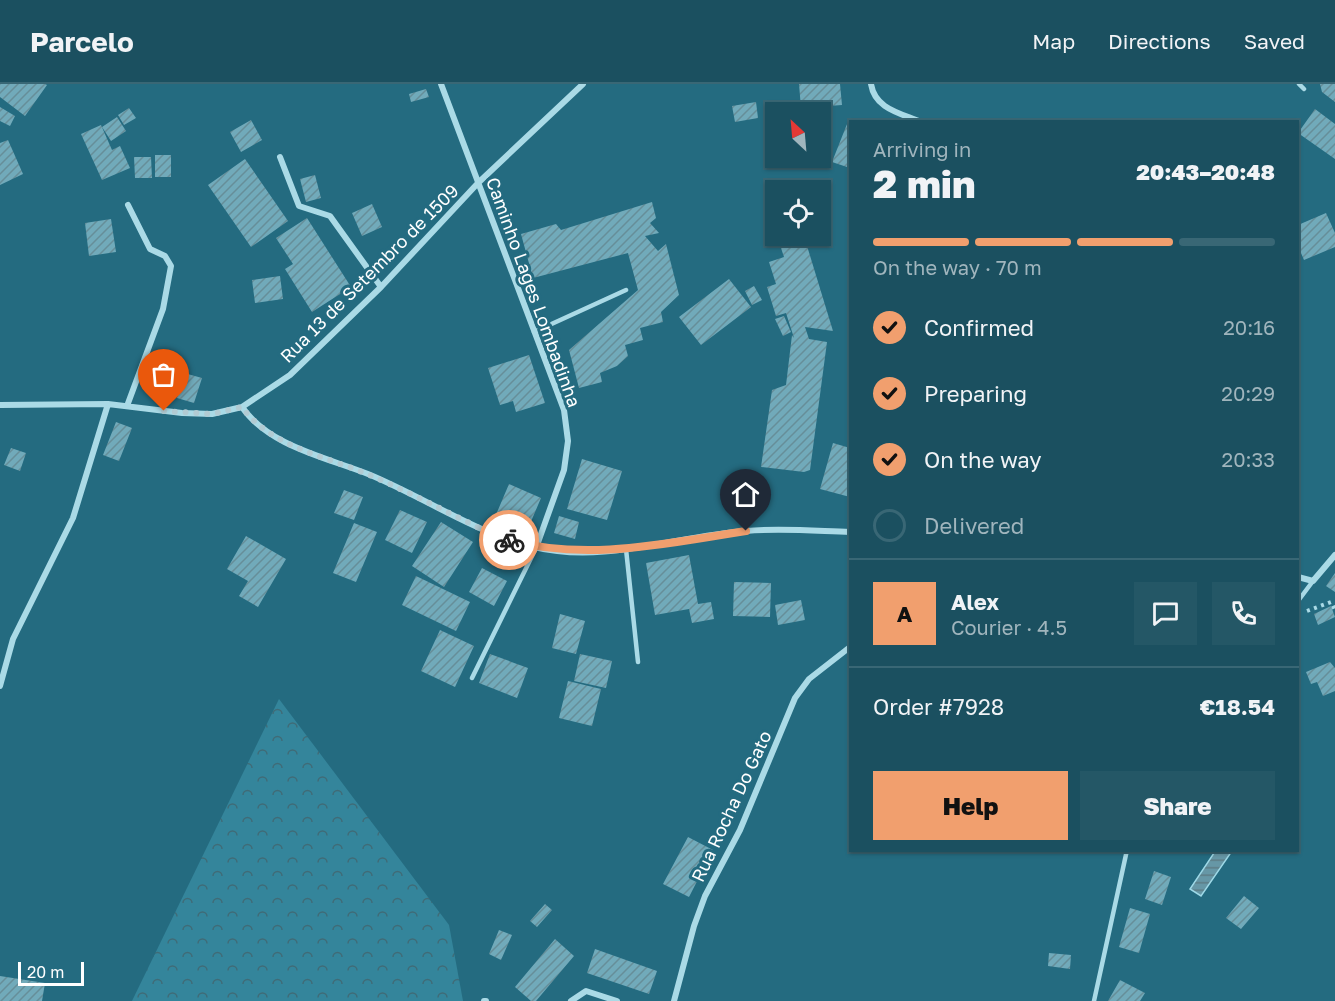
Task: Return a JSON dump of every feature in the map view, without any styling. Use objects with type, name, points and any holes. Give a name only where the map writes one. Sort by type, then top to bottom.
[{"type":"street","name":"Caminho Lages Lombadinha","points":[[441,84],[564,410],[568,441],[564,470],[536,548]]},
{"type":"street","name":"Rua 13 de Setembro de 1509","points":[[0,405],[108,404],[182,413],[212,414],[242,407],[290,375],[381,287],[478,183],[583,84]]},
{"type":"street","points":[[871,84],[873,96],[881,105],[916,120]]},
{"type":"street","points":[[280,157],[299,206],[330,216],[381,287]]},
{"type":"street","points":[[127,406],[163,309],[171,266],[165,256],[150,249],[128,205]]},
{"type":"street","points":[[0,686],[13,639],[73,518],[108,404]]},
{"type":"street","points":[[242,407],[252,421],[270,435],[373,477],[495,536],[536,548],[567,551],[626,549],[746,531],[849,531]]},
{"type":"street","points":[[1299,577],[1313,581],[1335,555]]},
{"type":"street","name":"Rua Rocha Do Gato","points":[[674,1001],[694,926],[705,896],[740,830],[795,698],[809,679],[849,648]]},
{"type":"street","points":[[570,1001],[586,991],[617,1001]]},
{"type":"lane","points":[[1299,84],[1304,89]]},
{"type":"lane","points":[[534,332],[626,290]]},
{"type":"lane","points":[[471,678],[536,548]]},
{"type":"lane","points":[[626,549],[638,662]]},
{"type":"lane","points":[[1299,600],[1313,581]]},
{"type":"lane","points":[[1094,1001],[1127,852]]},
{"type":"path","points":[[1299,614],[1331,602],[1335,610]]},
{"type":"green space","points":[[279,699],[449,925],[463,1001],[132,1001]]},
{"type":"shaded area","points":[[1215,852],[1231,852],[1201,896],[1190,889]]},
{"type":"building","points":[[0,84],[47,85],[25,116],[0,97]]},
{"type":"building","points":[[799,84],[840,84],[842,105],[831,106],[831,102],[800,102]]},
{"type":"building","points":[[1320,84],[1335,84],[1335,102],[1322,92]]},
{"type":"building","points":[[426,89],[429,97],[411,102],[409,94]]},
{"type":"building","points":[[756,102],[758,118],[735,122],[732,106]]},
{"type":"building","points":[[0,107],[15,116],[10,126],[0,121]]},
{"type":"building","points":[[129,108],[136,118],[124,125],[118,115]]},
{"type":"building","points":[[1315,109],[1335,124],[1335,159],[1299,134]]},
{"type":"building","points":[[117,117],[126,131],[111,141],[102,127]]},
{"type":"building","points":[[849,119],[849,168],[832,162]]},
{"type":"building","points":[[251,120],[262,140],[241,152],[230,132]]},
{"type":"building","points":[[101,125],[112,150],[120,146],[130,168],[102,180],[81,134]]},
{"type":"building","points":[[8,140],[23,174],[0,185],[0,143]]},
{"type":"building","points":[[155,155],[171,155],[171,177],[155,177]]},
{"type":"building","points":[[134,157],[151,157],[152,178],[135,178]]},
{"type":"building","points":[[245,159],[288,221],[251,247],[208,185]]},
{"type":"building","points":[[315,175],[321,198],[306,202],[300,179]]},
{"type":"building","points":[[652,202],[656,218],[650,223],[659,233],[645,236],[658,251],[666,244],[679,295],[661,312],[663,322],[640,328],[643,340],[625,345],[628,356],[617,366],[600,373],[602,382],[579,388],[569,350],[638,290],[628,253],[533,278],[521,234],[556,224],[561,230]]},
{"type":"building","points":[[372,204],[382,227],[362,236],[352,213]]},
{"type":"building","points":[[1326,213],[1335,233],[1335,247],[1304,260],[1299,248],[1299,225]]},
{"type":"building","points":[[307,218],[351,287],[312,312],[285,269],[293,264],[276,238]]},
{"type":"building","points":[[111,219],[116,252],[89,256],[85,223]]},
{"type":"building","points":[[780,246],[807,246],[833,331],[805,327],[809,339],[827,342],[810,470],[804,472],[761,467],[772,390],[786,385],[792,335],[794,338],[786,313],[776,316],[767,287],[776,284],[769,262],[784,257]]},
{"type":"building","points":[[280,276],[283,299],[255,303],[252,280]]},
{"type":"building","points":[[729,279],[751,307],[701,345],[679,317]]},
{"type":"building","points":[[754,286],[762,300],[752,305],[745,291]]},
{"type":"building","points":[[784,316],[791,332],[783,336],[775,319]]},
{"type":"building","points":[[529,355],[545,403],[516,412],[513,401],[500,405],[488,368]]},
{"type":"building","points":[[184,373],[202,378],[194,403],[177,398]]},
{"type":"building","points":[[116,422],[132,428],[119,461],[103,455]]},
{"type":"building","points":[[833,443],[849,448],[849,497],[820,489]]},
{"type":"building","points":[[11,448],[26,453],[20,471],[4,465]]},
{"type":"building","points":[[582,459],[622,471],[607,520],[567,509]]},
{"type":"building","points":[[509,484],[541,498],[527,531],[495,517]]},
{"type":"building","points":[[344,490],[363,497],[354,520],[334,513]]},
{"type":"building","points":[[400,510],[427,522],[412,553],[385,540]]},
{"type":"building","points":[[559,516],[579,522],[575,539],[554,533]]},
{"type":"building","points":[[441,522],[473,542],[444,587],[412,566]]},
{"type":"building","points":[[354,523],[377,532],[356,582],[333,573]]},
{"type":"building","points":[[246,536],[286,559],[258,607],[239,596],[248,581],[227,569]]},
{"type":"building","points":[[689,555],[698,604],[711,602],[714,619],[692,623],[689,609],[655,615],[646,563]]},
{"type":"building","points":[[482,568],[507,581],[494,606],[469,592]]},
{"type":"building","points":[[1335,573],[1335,592],[1326,586]]},
{"type":"building","points":[[416,576],[470,602],[456,631],[402,605]]},
{"type":"building","points":[[734,582],[771,583],[770,617],[733,616]]},
{"type":"building","points":[[801,600],[805,620],[778,625],[775,605]]},
{"type":"building","points":[[1331,606],[1335,617],[1318,625],[1314,614]]},
{"type":"building","points":[[560,614],[585,621],[576,654],[552,648]]},
{"type":"building","points":[[440,630],[474,646],[455,687],[421,671]]},
{"type":"building","points":[[490,654],[528,668],[517,698],[479,683]]},
{"type":"building","points":[[580,654],[612,661],[606,688],[574,681]]},
{"type":"building","points":[[1330,662],[1335,668],[1335,691],[1323,696],[1317,682],[1311,684],[1306,672]]},
{"type":"building","points":[[568,681],[601,689],[592,726],[559,718]]},
{"type":"building","points":[[688,837],[713,850],[689,897],[663,884]]},
{"type":"building","points":[[1154,871],[1171,877],[1162,905],[1145,899]]},
{"type":"building","points":[[1244,896],[1259,908],[1241,929],[1226,918]]},
{"type":"building","points":[[545,904],[552,910],[537,927],[530,921]]},
{"type":"building","points":[[1130,908],[1150,914],[1139,953],[1119,947]]},
{"type":"building","points":[[499,930],[512,935],[501,960],[489,954]]},
{"type":"building","points":[[555,939],[574,956],[536,1001],[531,1001],[515,987]]},
{"type":"building","points":[[595,949],[657,971],[649,994],[587,973]]},
{"type":"building","points":[[1049,953],[1071,955],[1070,969],[1048,966]]},
{"type":"building","points":[[0,976],[45,983],[42,1001],[0,1001]]},
{"type":"building","points":[[1120,980],[1145,993],[1140,1001],[1108,1001]]},
{"type":"way so far","points":[[164,411],[212,414],[242,407],[252,421],[270,435],[373,477],[495,536],[509,540]]},
{"type":"route","points":[[509,540],[536,548],[567,551],[626,549],[746,531]]}]
